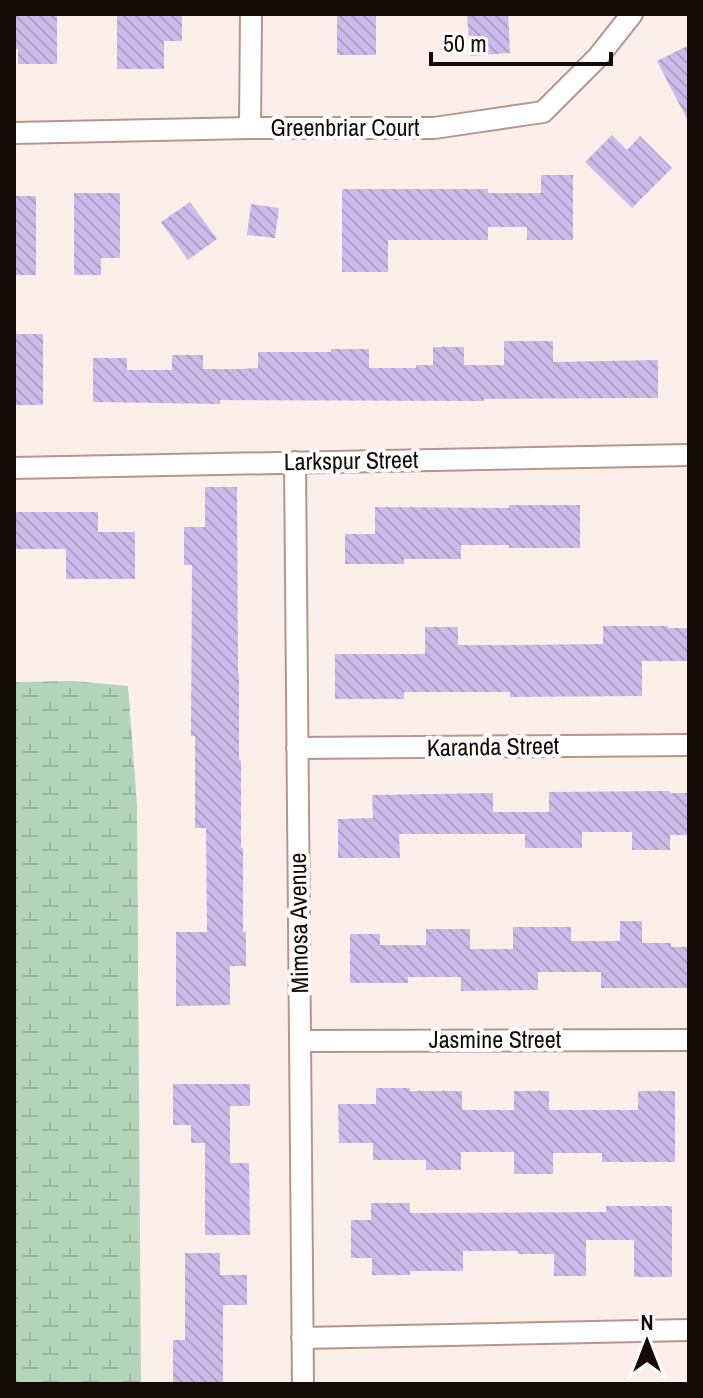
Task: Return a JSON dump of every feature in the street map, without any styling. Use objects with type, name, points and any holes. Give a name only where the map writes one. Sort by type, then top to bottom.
[{"type":"street","points":[[250,128],[251,14]]},
{"type":"street","name":"Greenbriar Court","points":[[14,133],[434,128],[543,112],[598,57],[632,14]]},
{"type":"street","name":"Larkspur Street","points":[[14,468],[689,455]]},
{"type":"street","name":"Mimosa Avenue","points":[[295,462],[303,1384]]},
{"type":"street","name":"Karanda Street","points":[[297,748],[689,745]]},
{"type":"street","name":"Jasmine Street","points":[[301,1041],[689,1040]]},
{"type":"street","points":[[302,1338],[689,1330]]},
{"type":"green space","points":[[73,681],[128,686],[137,805],[141,1384],[14,1384],[14,682]]},
{"type":"building","points":[[14,14],[57,14],[57,64],[18,64],[18,49],[14,49]]},
{"type":"building","points":[[117,14],[182,14],[182,41],[164,41],[164,69],[117,69]]},
{"type":"building","points":[[337,14],[376,14],[376,55],[337,55]]},
{"type":"building","points":[[467,14],[508,14],[510,53],[470,56]]},
{"type":"building","points":[[689,45],[689,123],[657,61]]},
{"type":"building","points":[[612,135],[627,150],[640,136],[672,168],[632,208],[585,162]]},
{"type":"building","points":[[541,175],[573,175],[573,240],[527,240],[527,227],[488,227],[488,240],[388,240],[388,272],[342,272],[342,189],[488,189],[488,193],[541,193]]},
{"type":"building","points":[[74,193],[120,193],[120,258],[101,258],[101,275],[74,275]]},
{"type":"building","points":[[14,196],[36,196],[36,275],[14,275]]},
{"type":"building","points":[[190,202],[217,239],[188,260],[161,222]]},
{"type":"building","points":[[251,204],[279,208],[275,238],[247,235]]},
{"type":"building","points":[[14,334],[43,334],[43,405],[14,405]]},
{"type":"building","points":[[504,341],[553,341],[553,362],[658,360],[658,398],[220,400],[220,404],[93,402],[93,358],[127,358],[127,370],[172,370],[172,355],[203,355],[203,369],[241,369],[258,368],[258,352],[369,349],[369,368],[416,368],[416,365],[433,365],[433,347],[464,347],[464,365],[504,365]]},
{"type":"building","points":[[205,487],[237,487],[239,760],[246,966],[230,966],[230,1005],[176,1006],[176,932],[207,932],[206,828],[195,828],[195,736],[191,736],[192,565],[184,565],[184,527],[205,527]]},
{"type":"building","points":[[509,505],[580,505],[580,548],[461,545],[461,559],[404,559],[404,564],[345,564],[345,534],[375,534],[375,507],[509,508]]},
{"type":"building","points":[[14,512],[98,512],[98,532],[135,532],[135,579],[66,579],[66,549],[14,549]]},
{"type":"building","points":[[603,626],[689,628],[689,661],[642,661],[642,696],[510,697],[510,692],[404,692],[404,699],[335,699],[335,654],[425,654],[425,627],[458,627],[458,645],[510,645],[603,644]]},
{"type":"building","points":[[549,792],[689,793],[689,835],[670,835],[670,850],[632,850],[632,832],[582,832],[582,848],[525,848],[525,834],[399,834],[400,858],[338,858],[338,819],[373,818],[372,795],[493,793],[493,812],[549,812]]},
{"type":"building","points":[[620,921],[642,921],[642,943],[671,943],[671,947],[689,947],[689,988],[601,988],[601,972],[538,972],[538,990],[461,991],[461,977],[408,977],[408,983],[350,983],[350,934],[380,934],[380,945],[426,945],[426,929],[470,929],[470,949],[513,949],[513,927],[571,927],[571,941],[620,941]]},
{"type":"building","points":[[173,1084],[250,1084],[250,1106],[230,1106],[230,1163],[249,1163],[250,1235],[205,1235],[205,1143],[191,1143],[191,1125],[173,1125]]},
{"type":"building","points":[[376,1088],[462,1091],[462,1110],[514,1110],[514,1091],[549,1091],[549,1110],[638,1110],[638,1091],[675,1091],[675,1162],[602,1162],[602,1153],[553,1153],[553,1174],[514,1174],[514,1152],[461,1152],[461,1170],[426,1170],[426,1160],[373,1160],[373,1143],[339,1143],[338,1104],[376,1104]]},
{"type":"building","points":[[371,1203],[410,1203],[410,1213],[606,1212],[606,1206],[672,1206],[672,1277],[634,1277],[634,1240],[586,1240],[586,1276],[554,1276],[554,1254],[518,1254],[518,1251],[463,1251],[463,1271],[372,1275],[372,1258],[351,1258],[351,1220],[371,1220]]},
{"type":"building","points":[[185,1253],[220,1253],[220,1275],[247,1275],[247,1305],[223,1305],[223,1384],[173,1384],[173,1340],[185,1340]]}]
